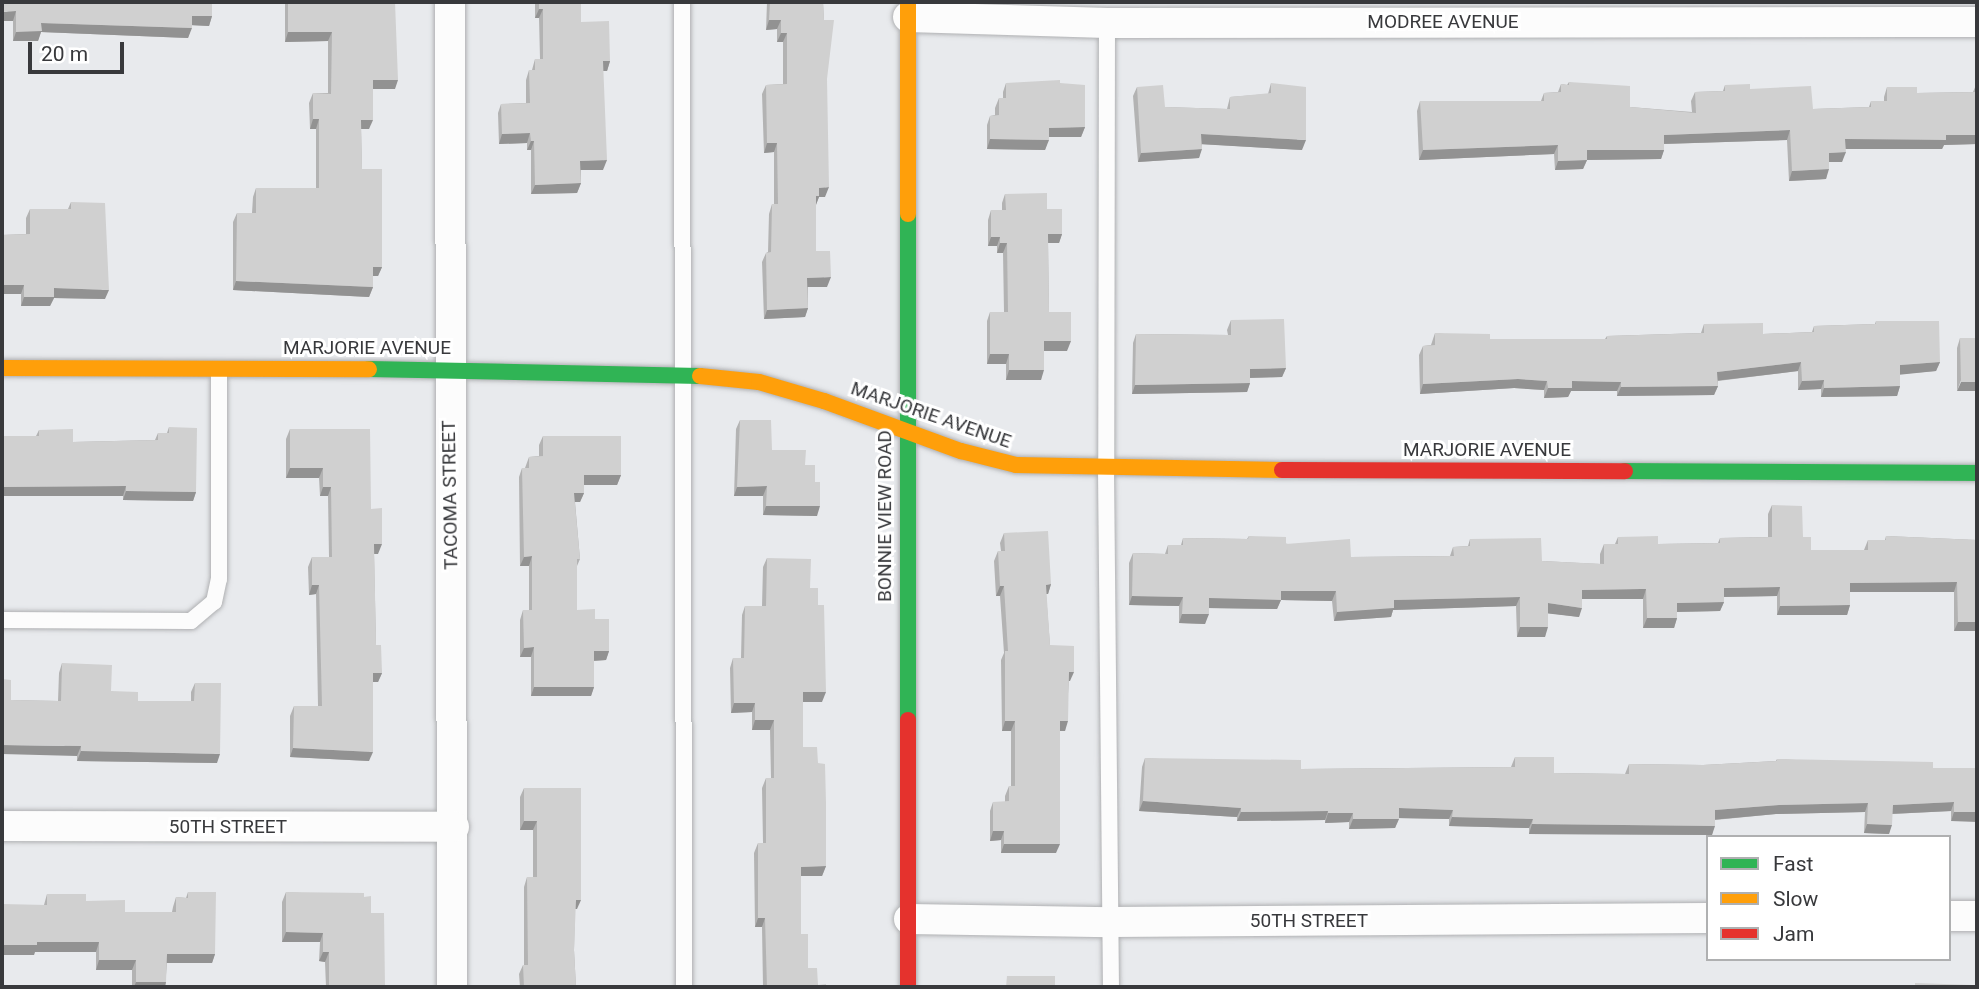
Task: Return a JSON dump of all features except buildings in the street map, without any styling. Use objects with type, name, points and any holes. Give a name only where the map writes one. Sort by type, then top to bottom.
[{"type":"street","name":"TACOMA STREET","points":[[450,2],[449,369],[454,827],[452,987]]},
{"type":"street","name":"MODREE AVENUE","points":[[908,9],[1107,23],[1977,22]]},
{"type":"street","name":"BONNIE VIEW ROAD","points":[[908,9],[908,987]]},
{"type":"street","name":"MARJORIE AVENUE","points":[[2,368],[449,369],[684,374],[759,382],[906,429],[961,452],[1016,465],[1106,469],[1977,474]]},
{"type":"street","name":"50TH STREET","points":[[2,826],[454,827]]},
{"type":"street","points":[[1951,916],[1977,916]]},
{"type":"street","name":"50TH STREET","points":[[909,919],[1111,922],[1706,918]]},
{"type":"lane","points":[[682,2],[684,987]]},
{"type":"lane","points":[[1107,23],[1106,469],[1111,987]]},
{"type":"lane","points":[[2,620],[191,621],[214,601],[219,579],[219,369]]},
{"type":"traffic: fast","points":[[908,214],[908,720]]},
{"type":"traffic: fast","points":[[369,369],[700,376]]},
{"type":"traffic: fast","points":[[1625,471],[1977,473]]},
{"type":"traffic: slow","points":[[908,2],[908,214]]},
{"type":"traffic: slow","points":[[2,368],[369,369]]},
{"type":"traffic: slow","points":[[700,376],[759,382],[824,401],[961,451],[1016,465],[1282,470]]},
{"type":"traffic: jam","points":[[1282,470],[1625,471]]},
{"type":"traffic: jam","points":[[908,720],[908,987]]}]
